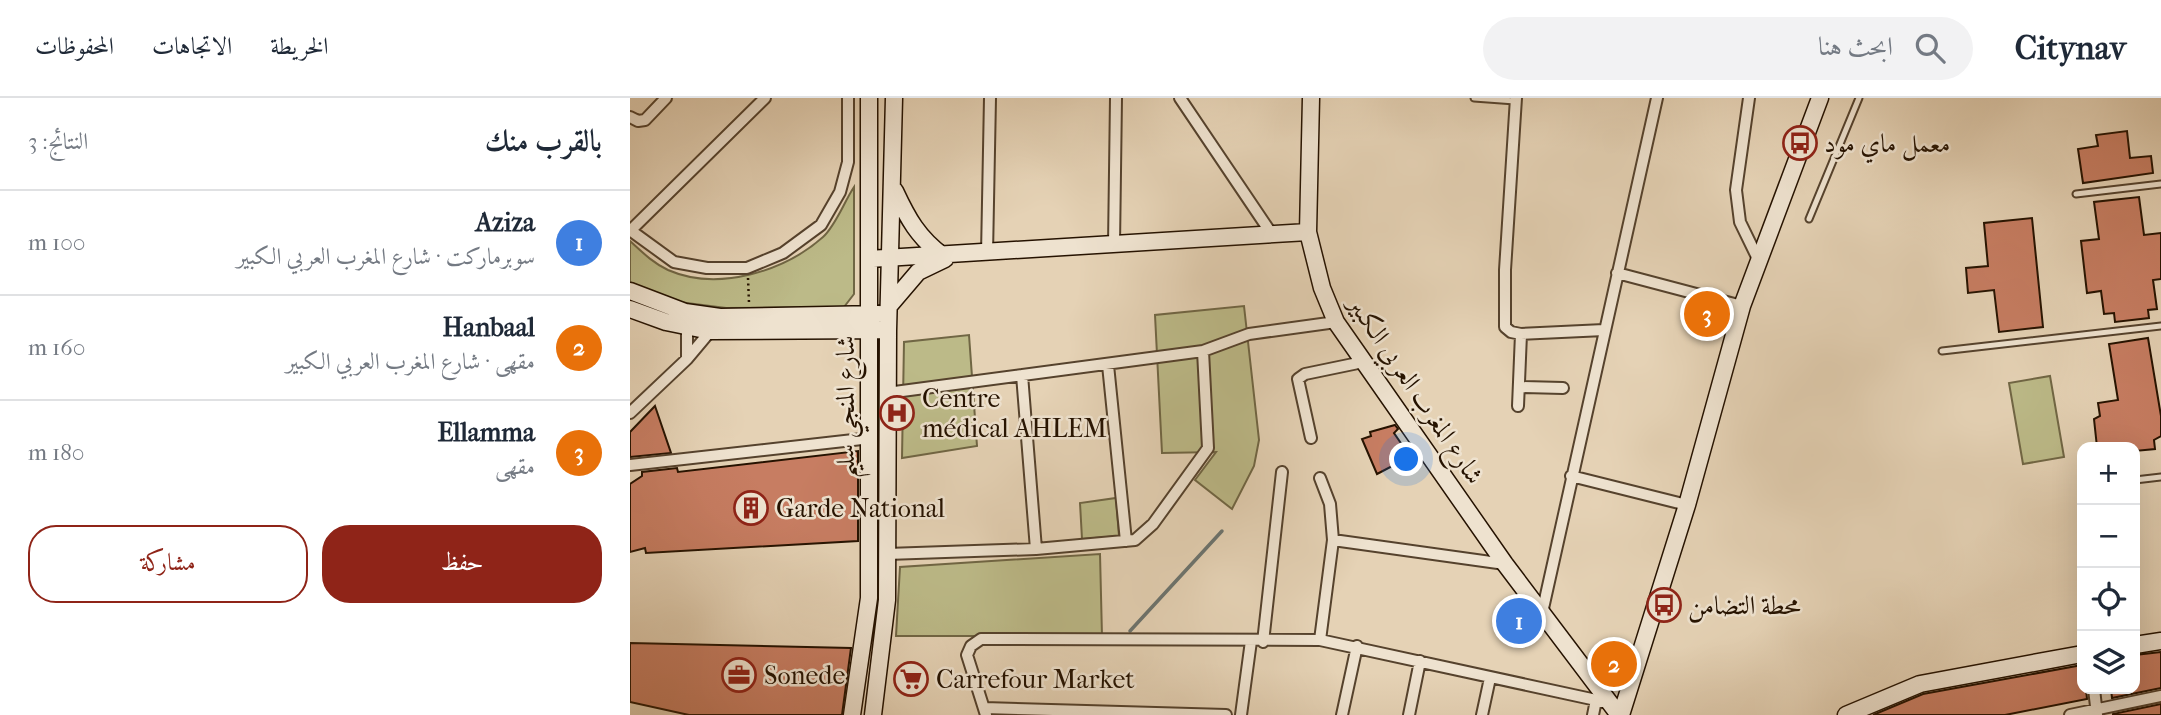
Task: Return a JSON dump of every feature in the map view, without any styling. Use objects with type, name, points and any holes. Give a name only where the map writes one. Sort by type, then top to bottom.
[{"type":"street","points":[[630,117],[638,121],[645,120],[666,98]]},
{"type":"street","points":[[765,98],[630,230],[674,262],[707,268],[747,268],[783,253],[821,225],[840,192],[848,162],[848,98]]},
{"type":"street","name":"شارع المنجي سليم","points":[[852,715],[869,598],[869,98]]},
{"type":"street","name":"شارع المنجي سليم","points":[[873,715],[886,629],[887,393],[894,98]]},
{"type":"street","points":[[987,254],[990,98]]},
{"type":"street","points":[[1114,245],[1116,98]]},
{"type":"street","points":[[1180,98],[1271,233]]},
{"type":"street","name":"شارع المغرب العربي الكبير","points":[[1311,98],[1308,232],[1322,288],[1336,323],[1505,564],[1618,711]]},
{"type":"street","points":[[1542,613],[1657,98]]},
{"type":"street","points":[[1749,98],[1736,190],[1740,222],[1759,261]]},
{"type":"street","points":[[1226,715],[985,711],[967,655],[971,646],[981,639],[1264,642],[1320,639],[1596,700],[1618,711],[1687,505],[1742,306],[1820,98]]},
{"type":"street","points":[[1516,99],[1505,270],[1505,327],[1511,332],[1521,334],[1604,330]]},
{"type":"street","points":[[893,187],[911,225],[925,242],[949,256]]},
{"type":"street","points":[[869,259],[987,254],[1308,232]]},
{"type":"street","points":[[630,291],[710,331],[870,322],[889,310],[918,272],[949,256]]},
{"type":"street","points":[[1617,273],[1742,306]]},
{"type":"street","points":[[630,309],[686,320],[720,317],[870,322],[888,331]]},
{"type":"street","points":[[630,413],[687,359],[720,317]]},
{"type":"street","points":[[686,320],[687,359]]},
{"type":"street","points":[[887,393],[1203,351],[1249,334],[1336,323]]},
{"type":"street","points":[[1518,406],[1521,334]]},
{"type":"street","points":[[887,554],[1035,549],[1135,540],[1153,524],[1208,448],[1203,351]]},
{"type":"street","points":[[1311,438],[1298,379],[1305,374],[1363,362]]},
{"type":"street","points":[[1108,365],[1126,541]]},
{"type":"street","points":[[1022,374],[1035,549]]},
{"type":"street","points":[[1519,387],[1563,388]]},
{"type":"street","points":[[630,465],[871,438]]},
{"type":"street","points":[[1264,642],[1282,472]]},
{"type":"street","points":[[1571,476],[1687,505]]},
{"type":"street","points":[[1320,478],[1331,504],[1333,540],[1320,639]]},
{"type":"street","points":[[1333,540],[1505,564]]},
{"type":"street","points":[[1241,715],[1251,641]]},
{"type":"street","points":[[2140,644],[2161,641]]},
{"type":"street","points":[[1342,715],[1357,646]]},
{"type":"street","points":[[1846,715],[1920,684],[2077,655]]},
{"type":"street","points":[[1409,715],[1420,661]]},
{"type":"street","points":[[1482,715],[1490,678]]},
{"type":"street","points":[[2095,694],[2097,713]]},
{"type":"street","points":[[2070,715],[2097,713],[2161,696]]},
{"type":"street","points":[[1593,715],[1596,700]]},
{"type":"lane","points":[[1474,98],[1516,99]]},
{"type":"lane","points":[[1809,219],[1859,98]]},
{"type":"lane","points":[[2076,194],[2161,184]]},
{"type":"lane","points":[[1942,351],[2161,326]]},
{"type":"lane","points":[[2140,479],[2161,477]]},
{"type":"path","points":[[747,268],[751,318]]},
{"type":"shaded area","points":[[854,187],[854,294],[844,307],[726,308],[671,301],[630,282],[630,241],[668,270],[708,279],[750,274],[790,260],[828,232]]},
{"type":"shaded area","points":[[1244,306],[1259,440],[1254,466],[1232,509],[1195,480],[1216,452],[1162,453],[1155,315]]},
{"type":"shaded area","points":[[969,335],[977,446],[902,458],[904,342]]},
{"type":"shaded area","points":[[2050,376],[2064,457],[2023,464],[2009,383]]},
{"type":"shaded area","points":[[1116,498],[1119,536],[1082,539],[1080,503]]},
{"type":"shaded area","points":[[1100,554],[1102,636],[896,636],[900,567]]},
{"type":"building","points":[[2127,131],[2130,158],[2151,156],[2153,173],[2083,183],[2078,149],[2098,146],[2096,135]]},
{"type":"building","points":[[2139,197],[2144,235],[2161,233],[2161,279],[2153,280],[2157,309],[2148,310],[2149,318],[2115,322],[2114,313],[2104,314],[2101,291],[2087,293],[2081,241],[2099,239],[2094,202]]},
{"type":"building","points":[[2032,218],[2043,327],[1999,332],[1994,290],[1968,293],[1966,268],[1988,266],[1984,223]]},
{"type":"building","points":[[2148,338],[2161,416],[2161,436],[2154,440],[2155,449],[2140,450],[2140,442],[2096,442],[2094,419],[2100,416],[2098,403],[2118,400],[2109,344]]},
{"type":"building","points":[[655,406],[671,453],[630,457],[630,432]]},
{"type":"building","points":[[1395,425],[1398,429],[1394,433],[1407,452],[1400,455],[1402,461],[1377,474],[1362,439],[1371,436],[1370,432]]},
{"type":"building","name":"Garde National","points":[[858,451],[858,541],[646,553],[645,548],[630,552],[630,484],[642,476],[642,472],[677,468],[678,472]]},
{"type":"building","name":"Sonede","points":[[630,643],[851,648],[842,715],[689,715],[630,702]]},
{"type":"building","points":[[2161,652],[2161,688],[2140,692],[2140,654]]},
{"type":"building","points":[[2077,666],[2077,694],[2086,694],[2087,699],[2005,715],[1873,715],[1923,694]]},
{"type":"building","points":[[2112,694],[2132,694],[2112,698]]},
{"type":"building","points":[[2161,704],[2161,715],[2113,715],[2113,714]]},
{"type":"waterway","points":[[1130,631],[1222,531]]},
{"type":"place","name":"معمل ماي مود","points":[[1800,143]]},
{"type":"place","name":"Ellamma","points":[[1707,314]]},
{"type":"place","name":"Centre médical AHLEM","points":[[897,413]]},
{"type":"place","name":"Garde National","points":[[751,508]]},
{"type":"place","name":"محطة التضامن","points":[[1664,605]]},
{"type":"place","name":"Aziza","points":[[1519,621]]},
{"type":"place","name":"Hanbaal","points":[[1614,664]]},
{"type":"place","name":"Sonede","points":[[739,675]]},
{"type":"place","name":"Carrefour Market","points":[[911,679]]}]
